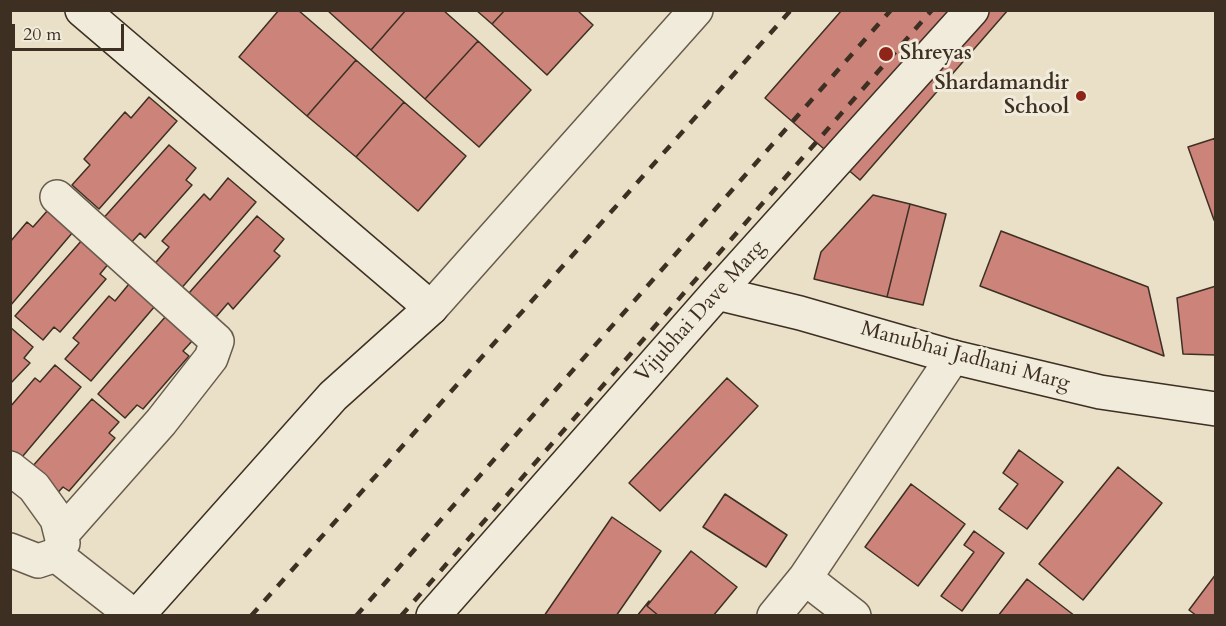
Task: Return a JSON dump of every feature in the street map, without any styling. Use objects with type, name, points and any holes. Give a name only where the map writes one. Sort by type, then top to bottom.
[{"type":"street","points":[[82,10],[431,308]]},
{"type":"street","points":[[10,468],[34,488],[57,519],[59,545],[135,615],[333,396],[431,308],[696,10]]},
{"type":"street","name":"Vijubhai Dave Marg","points":[[443,612],[717,292],[972,10]]},
{"type":"street","points":[[10,550],[38,561],[59,545],[211,358],[217,341],[57,197]]},
{"type":"street","name":"Manubhai Jadhani Marg","points":[[717,292],[953,357],[1100,392],[1215,409]]},
{"type":"street","points":[[774,615],[805,578],[953,357]]},
{"type":"street","points":[[805,578],[854,615]]},
{"type":"building","points":[[279,10],[298,10],[356,60],[307,116],[239,57]]},
{"type":"building","points":[[327,10],[406,10],[371,50]]},
{"type":"building","points":[[406,10],[443,10],[478,41],[425,99],[371,50]]},
{"type":"building","points":[[476,10],[505,10],[492,24]]},
{"type":"building","points":[[505,10],[577,10],[593,25],[547,75],[492,24]]},
{"type":"building","name":"Shreyas","points":[[842,10],[1008,10],[860,180],[765,98]]},
{"type":"building","points":[[478,41],[531,90],[479,147],[425,99]]},
{"type":"building","points":[[356,60],[404,102],[356,157],[307,116]]},
{"type":"building","points":[[149,97],[177,121],[99,209],[72,185],[90,165],[84,159],[125,112],[131,118]]},
{"type":"building","points":[[404,102],[466,156],[418,211],[356,157]]},
{"type":"building","points":[[1216,138],[1216,220],[1214,220],[1188,147]]},
{"type":"building","points":[[169,145],[196,168],[186,180],[192,185],[145,238],[140,233],[128,246],[100,222]]},
{"type":"building","points":[[228,178],[256,202],[179,291],[152,267],[169,247],[162,241],[204,194],[210,200]]},
{"type":"building","points":[[873,195],[910,204],[887,297],[814,279],[821,252]]},
{"type":"building","points":[[910,204],[946,214],[923,305],[887,297]]},
{"type":"building","points":[[48,210],[73,232],[10,306],[10,242],[27,222],[33,227]]},
{"type":"building","points":[[257,216],[284,239],[274,251],[280,256],[233,309],[228,303],[216,317],[189,293]]},
{"type":"building","points":[[1001,231],[1148,287],[1164,356],[980,286]]},
{"type":"building","points":[[83,239],[110,262],[100,274],[106,279],[60,332],[54,327],[43,340],[15,316]]},
{"type":"building","points":[[129,284],[155,306],[91,381],[65,359],[79,343],[73,338],[109,296],[115,301]]},
{"type":"building","points":[[1216,286],[1216,355],[1183,354],[1177,298]]},
{"type":"building","points":[[166,316],[193,340],[183,351],[189,356],[143,409],[137,405],[125,418],[98,394]]},
{"type":"building","points":[[10,327],[33,347],[24,358],[30,363],[10,384]]},
{"type":"building","points":[[55,365],[81,387],[17,463],[10,457],[10,407],[35,378],[40,382]]},
{"type":"building","points":[[727,378],[758,406],[660,511],[629,483]]},
{"type":"building","points":[[92,399],[119,422],[109,433],[115,438],[69,491],[63,487],[51,500],[24,476]]},
{"type":"building","points":[[1019,450],[1063,482],[1027,529],[999,509],[1018,484],[1003,473]]},
{"type":"building","points":[[1118,467],[1162,503],[1083,600],[1039,564]]},
{"type":"building","points":[[911,484],[965,524],[918,586],[865,547]]},
{"type":"building","points":[[725,494],[787,535],[766,567],[703,527]]},
{"type":"building","points":[[612,517],[661,551],[616,616],[544,616]]},
{"type":"building","points":[[974,531],[1004,553],[962,611],[941,596],[974,552],[964,545]]},
{"type":"building","points":[[691,551],[737,587],[713,616],[659,616],[647,606]]},
{"type":"building","points":[[1216,574],[1216,616],[1197,616],[1189,610]]},
{"type":"building","points":[[1027,579],[1075,616],[998,616]]},
{"type":"building","points":[[649,601],[647,606],[659,616],[637,616]]},
{"type":"railway","points":[[251,616],[791,10]]},
{"type":"railway","points":[[356,616],[891,10]]},
{"type":"railway","points":[[401,616],[932,10]]},
{"type":"place","name":"Shreyas","points":[[886,54]]},
{"type":"place","name":"Shardamandir School","points":[[1081,96]]}]
